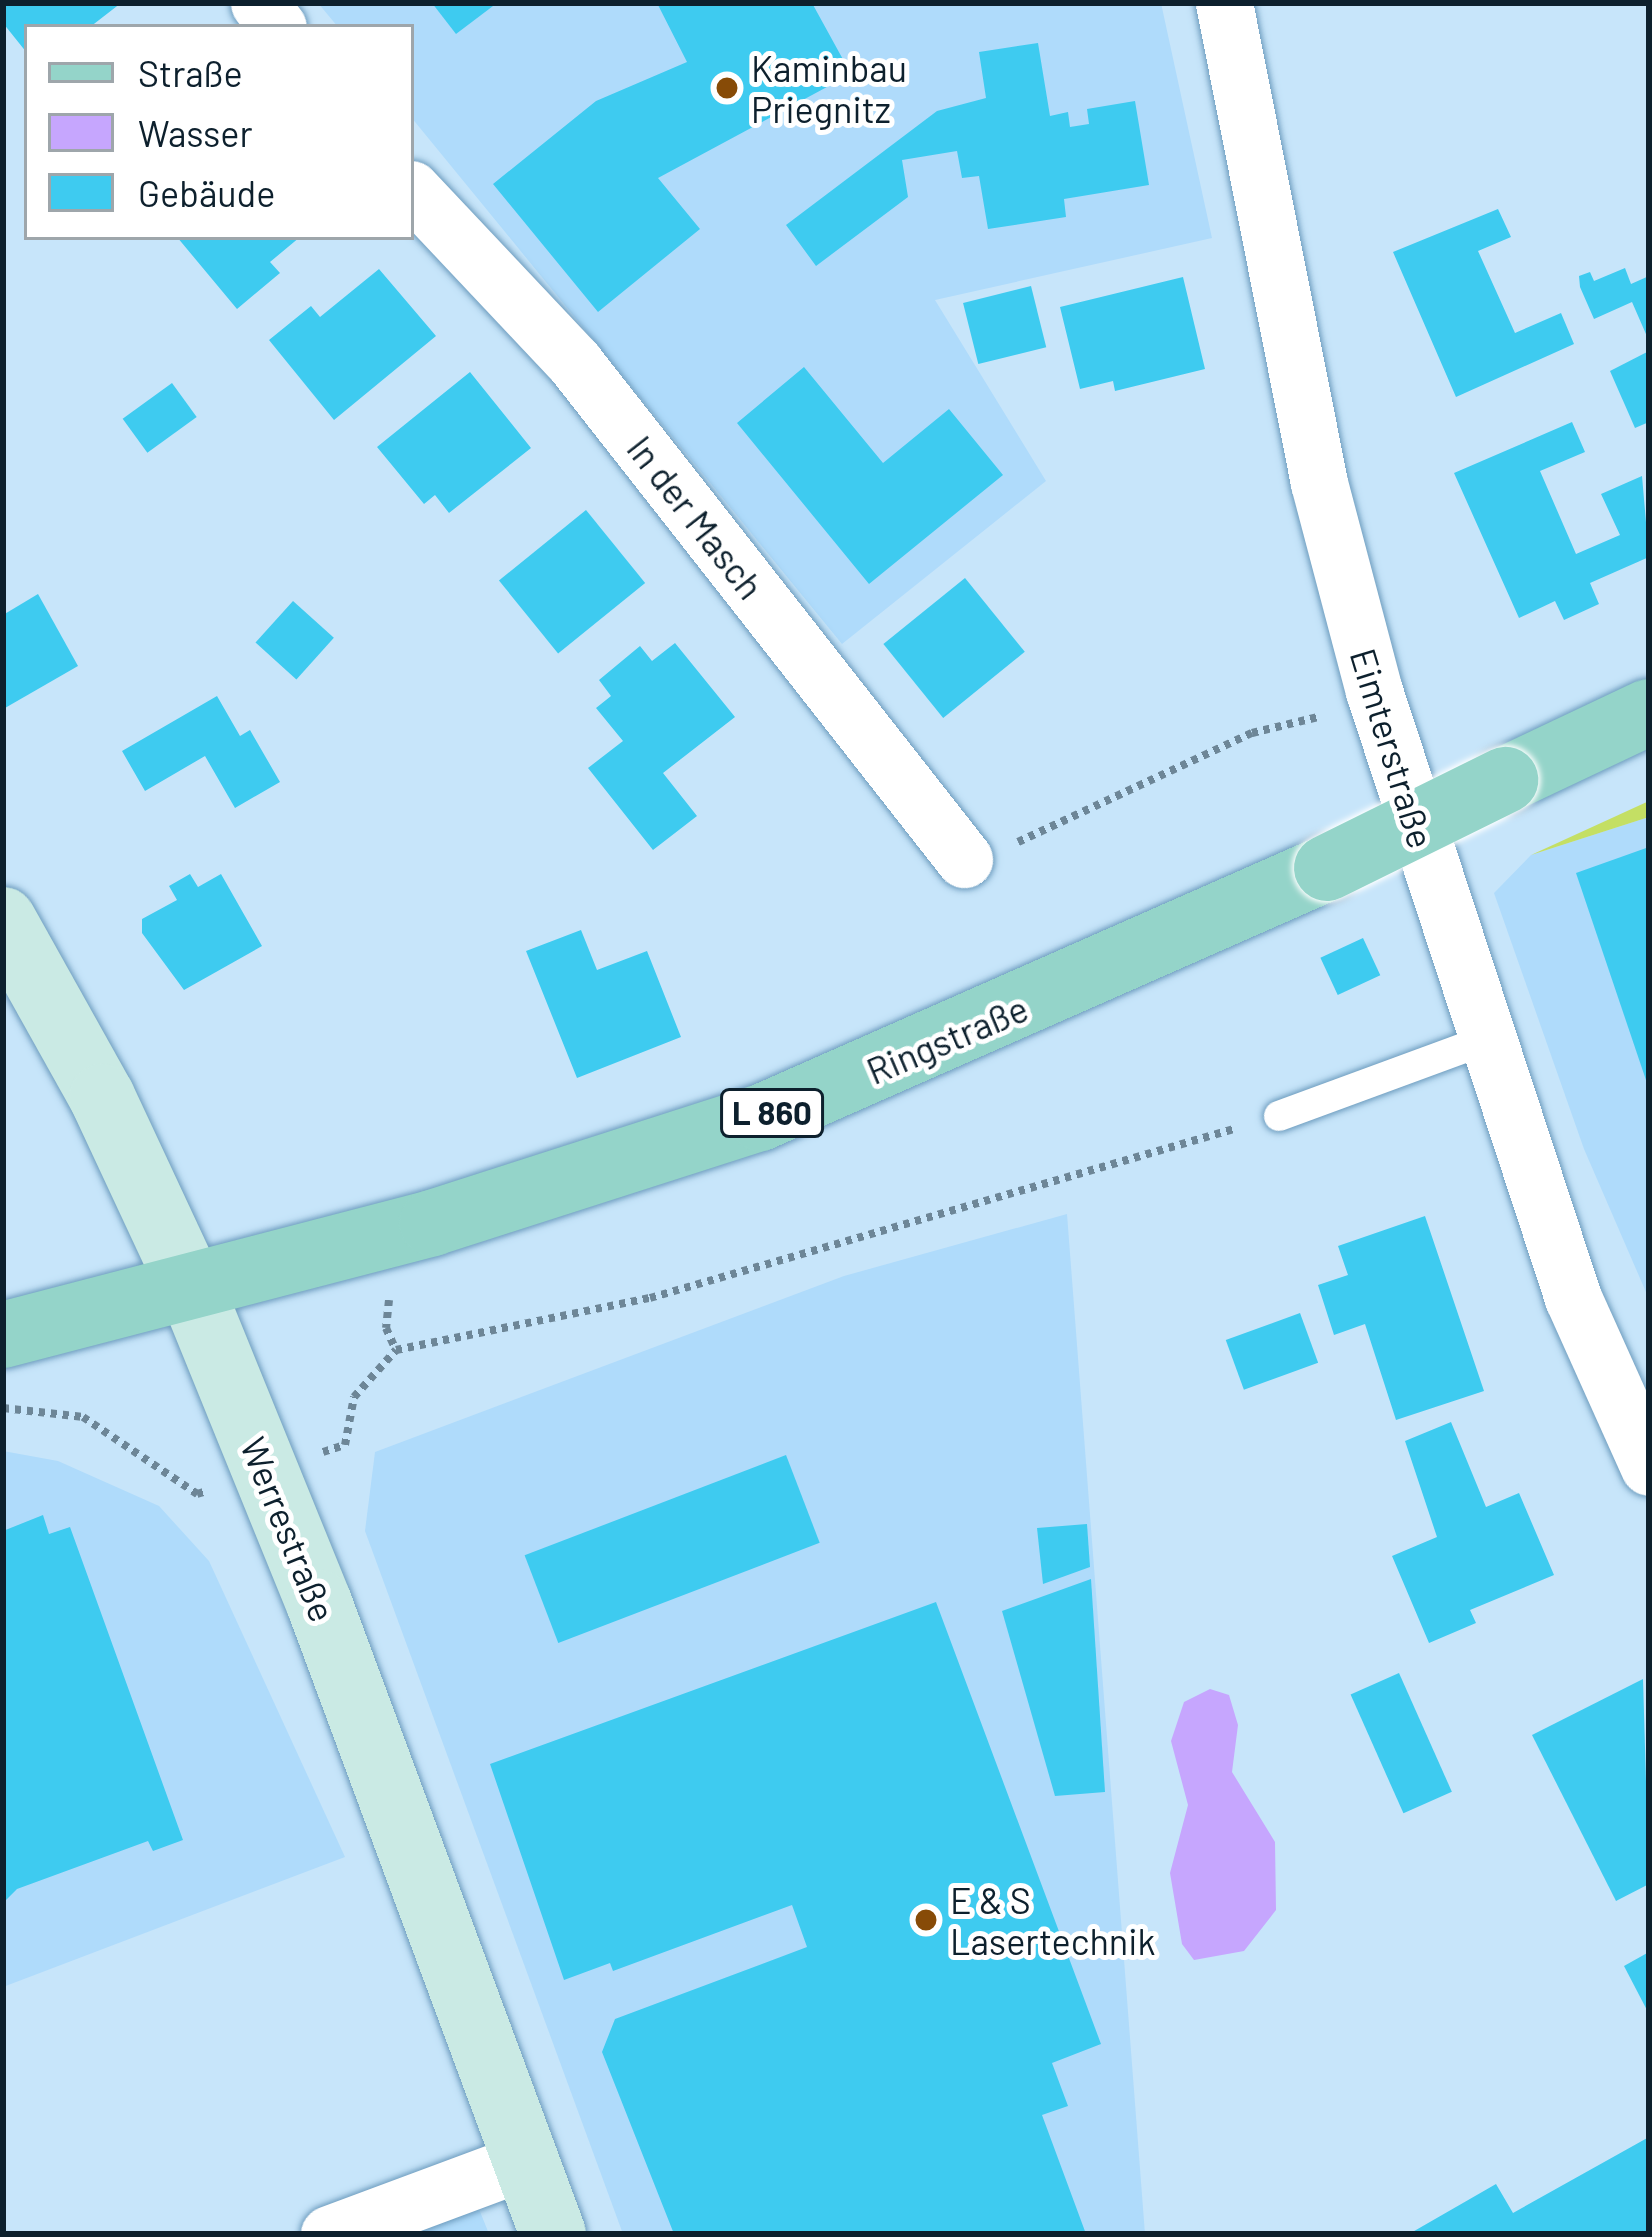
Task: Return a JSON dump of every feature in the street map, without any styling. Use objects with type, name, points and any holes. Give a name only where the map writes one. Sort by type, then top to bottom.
[{"type":"main road","name":"Ringstraße","points":[[3,1335],[432,1223],[760,1118],[1327,868],[1649,712]]},
{"type":"main road","name":"Werrestraße","points":[[3,920],[101,1097],[191,1288],[266,1470],[553,2234]]},
{"type":"street","name":"Eimterstraße","points":[[1224,3],[1315,461],[1374,691],[1483,1041],[1573,1298],[1649,1467]]},
{"type":"street","name":"In der Masch","points":[[414,192],[574,362],[964,859]]},
{"type":"street","points":[[328,2234],[525,2161]]},
{"type":"lane","points":[[1279,1116],[1483,1041]]},
{"type":"path","points":[[964,859],[1045,834],[1252,733],[1313,719],[1374,691]]},
{"type":"path","points":[[3,1408],[83,1417],[152,1456],[197,1494],[345,1445],[355,1397],[396,1350],[650,1298],[1279,1116]]},
{"type":"path","points":[[388,1299],[386,1328],[396,1350]]},
{"type":"shaded area","points":[[318,3],[1161,3],[1212,238],[935,300],[1046,481],[842,644],[414,121],[414,24],[336,24]]},
{"type":"shaded area","points":[[1649,817],[1649,1299],[1584,1149],[1494,893],[1531,855]]},
{"type":"shaded area","points":[[1067,1214],[1145,2234],[623,2234],[365,1531],[375,1452],[844,1276]]},
{"type":"shaded area","points":[[3,1451],[58,1461],[159,1506],[209,1561],[345,1857],[3,1987]]},
{"type":"shaded area","points":[[477,2204],[489,2234],[397,2234]]},
{"type":"green space","points":[[1649,801],[1649,817],[1531,855]]},
{"type":"water","points":[[1210,1689],[1229,1695],[1238,1725],[1232,1772],[1275,1842],[1276,1910],[1244,1951],[1194,1960],[1182,1944],[1170,1873],[1188,1805],[1171,1741],[1184,1702]]},
{"type":"building","points":[[3,3],[121,3],[94,24],[24,24],[24,49],[3,23]]},
{"type":"building","points":[[432,3],[497,3],[456,34]]},
{"type":"building","points":[[657,3],[812,3],[851,74],[658,178],[700,229],[598,312],[493,184],[596,101],[687,62]]},
{"type":"building","points":[[1038,43],[1050,116],[1068,112],[1070,127],[1089,124],[1087,109],[1135,101],[1149,185],[1064,199],[1066,217],[988,229],[979,176],[962,178],[957,151],[902,160],[908,197],[816,266],[786,225],[937,111],[986,98],[979,52]]},
{"type":"building","points":[[1498,209],[1511,237],[1478,251],[1515,333],[1561,313],[1574,344],[1456,397],[1393,252]]},
{"type":"building","points":[[180,240],[296,240],[270,262],[280,273],[237,309]]},
{"type":"building","points":[[1625,268],[1631,284],[1649,276],[1649,341],[1632,302],[1594,319],[1580,287],[1579,276],[1590,272],[1594,281]]},
{"type":"building","points":[[379,269],[436,336],[334,420],[269,340],[311,306],[320,317]]},
{"type":"building","points":[[1183,277],[1205,369],[1115,391],[1113,381],[1080,389],[1060,307]]},
{"type":"building","points":[[1031,286],[1046,347],[978,364],[963,303]]},
{"type":"building","points":[[1649,351],[1649,422],[1635,428],[1610,371]]},
{"type":"building","points":[[804,367],[883,463],[949,409],[1003,475],[869,584],[737,423]]},
{"type":"building","points":[[470,372],[531,448],[449,513],[435,495],[424,504],[377,447]]},
{"type":"building","points":[[172,383],[197,417],[147,453],[123,419]]},
{"type":"building","points":[[1572,422],[1585,452],[1540,471],[1576,554],[1620,535],[1601,494],[1642,476],[1649,557],[1590,583],[1599,604],[1564,620],[1555,601],[1519,618],[1454,473]]},
{"type":"building","points":[[586,510],[645,583],[558,654],[499,580]]},
{"type":"building","points":[[965,578],[1025,652],[943,718],[883,644]]},
{"type":"building","points":[[38,594],[78,666],[5,708],[3,615]]},
{"type":"building","points":[[293,601],[334,638],[296,679],[256,643]]},
{"type":"building","points":[[675,643],[735,717],[663,773],[697,816],[653,850],[588,768],[623,741],[596,708],[611,696],[599,680],[640,646],[652,661]]},
{"type":"building","points":[[217,696],[240,736],[250,730],[280,782],[235,808],[205,756],[145,791],[122,751]]},
{"type":"building","points":[[1649,847],[1649,1086],[1648,1086],[1576,873]]},
{"type":"building","points":[[190,874],[198,887],[221,874],[262,946],[184,990],[142,933],[142,919],[177,900],[169,886]]},
{"type":"building","points":[[581,930],[597,970],[647,951],[681,1037],[577,1078],[526,951]]},
{"type":"building","points":[[1363,938],[1380,975],[1338,995],[1320,958]]},
{"type":"building","points":[[1425,1216],[1484,1391],[1396,1420],[1365,1324],[1334,1335],[1318,1285],[1348,1275],[1338,1246]]},
{"type":"building","points":[[1300,1313],[1318,1363],[1244,1390],[1226,1340]]},
{"type":"building","points":[[1451,1422],[1486,1507],[1519,1493],[1554,1575],[1470,1610],[1476,1623],[1429,1643],[1392,1556],[1437,1537],[1405,1441]]},
{"type":"building","points":[[786,1455],[820,1543],[558,1643],[525,1555]]},
{"type":"building","points":[[43,1515],[49,1534],[70,1527],[183,1840],[153,1851],[148,1841],[17,1889],[3,1903],[3,1531]]},
{"type":"building","points":[[1087,1524],[1090,1567],[1043,1584],[1037,1528]]},
{"type":"building","points":[[1091,1579],[1105,1792],[1055,1796],[1002,1611]]},
{"type":"building","name":"E & S Lasertechnik","points":[[936,1602],[1101,2044],[1052,2063],[1068,2106],[1042,2115],[1086,2234],[674,2234],[602,2052],[615,2019],[807,1947],[792,1905],[613,1971],[610,1963],[564,1980],[490,1764]]},
{"type":"building","points":[[1399,1673],[1452,1792],[1403,1813],[1351,1695]]},
{"type":"building","points":[[1643,1679],[1649,1884],[1616,1901],[1532,1735]]},
{"type":"building","points":[[1649,1952],[1649,2014],[1624,1966]]},
{"type":"building","points":[[1649,2137],[1649,2234],[1409,2234],[1496,2184],[1513,2213]]},
{"type":"place","name":"Kaminbau Priegnitz","points":[[727,88]]},
{"type":"place","name":"E & S Lasertechnik","points":[[926,1920]]}]
